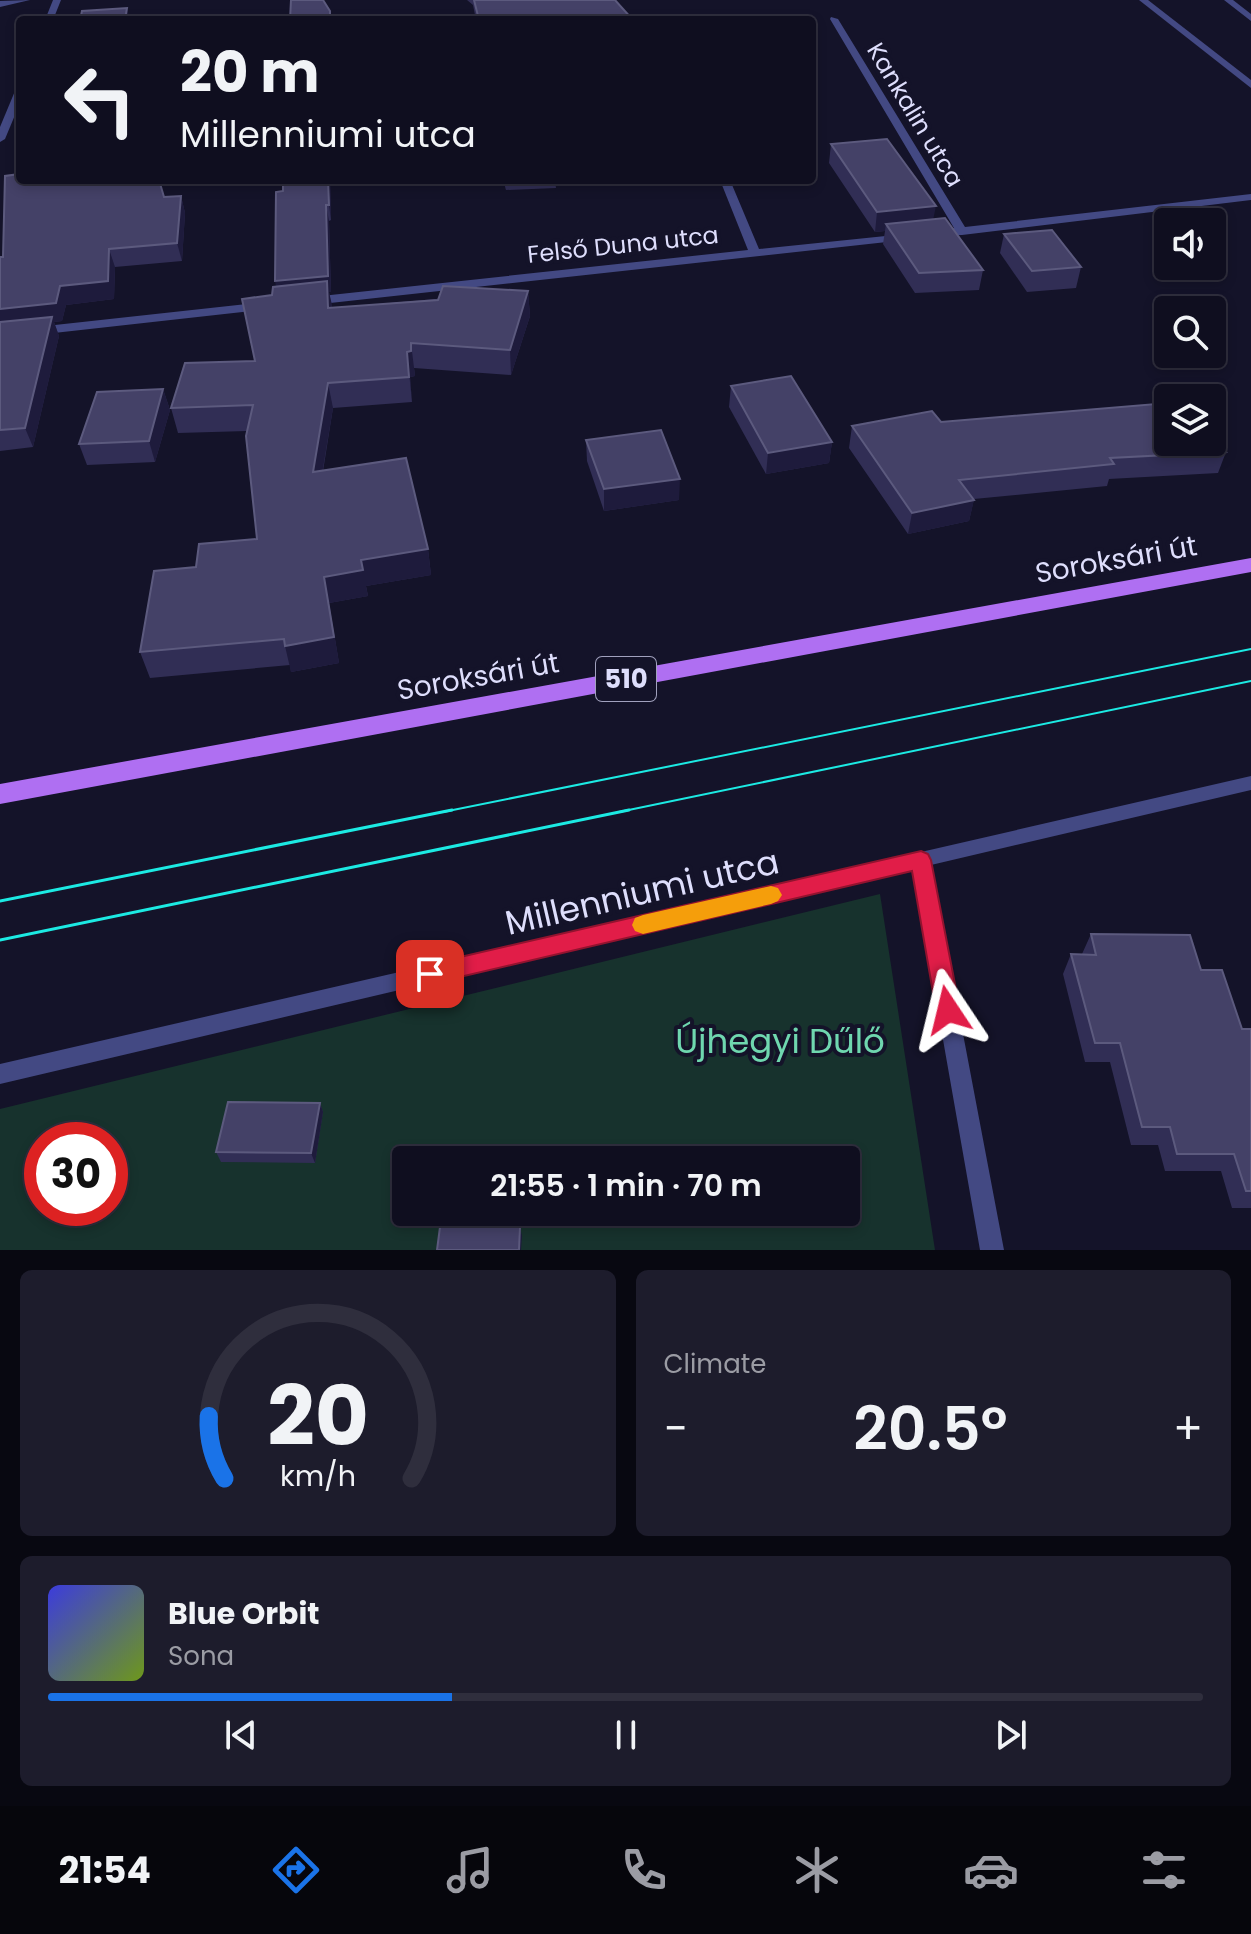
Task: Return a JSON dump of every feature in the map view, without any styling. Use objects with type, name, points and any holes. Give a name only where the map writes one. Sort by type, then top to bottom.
[{"type":"main road","name":"Soroksári út","points":[[0,794],[1251,565]]},
{"type":"street","points":[[0,4],[26,0]]},
{"type":"street","points":[[1143,0],[1251,85]]},
{"type":"street","points":[[1228,0],[1251,18]]},
{"type":"street","name":"Kankalin utca","points":[[834,19],[962,232]]},
{"type":"street","points":[[0,139],[16,101]]},
{"type":"street","points":[[727,184],[755,253]]},
{"type":"street","name":"Felső Duna utca","points":[[299,303],[962,232],[1251,197]]},
{"type":"street","points":[[0,335],[283,304]]},
{"type":"street","name":"Millenniumi utca","points":[[0,1074],[1251,783]]},
{"type":"street","points":[[921,860],[992,1250]]},
{"type":"green space","name":"Újhegyi Dűlő","points":[[880,894],[935,1250],[0,1250],[0,1109]]},
{"type":"building","points":[[291,0],[323,0],[330,11],[330,16],[290,16]]},
{"type":"building","points":[[474,0],[615,0],[629,16],[478,16]]},
{"type":"building","points":[[127,8],[126,16],[81,16],[82,11]]},
{"type":"building","points":[[887,139],[936,206],[877,212],[831,144]]},
{"type":"building","points":[[16,175],[16,184],[160,184],[164,197],[181,196],[177,243],[109,249],[108,281],[60,286],[56,303],[0,309],[5,176]]},
{"type":"building","points":[[283,184],[328,184],[328,276],[275,281],[276,192],[283,191]]},
{"type":"building","points":[[945,218],[983,270],[919,273],[886,224]]},
{"type":"building","points":[[1052,230],[1081,267],[1032,271],[1004,234]]},
{"type":"building","points":[[327,281],[328,308],[438,300],[443,286],[528,291],[510,350],[411,343],[411,351],[407,352],[409,377],[328,383],[313,472],[406,458],[428,549],[361,560],[363,570],[324,577],[334,637],[285,646],[284,639],[140,652],[154,571],[196,567],[199,544],[257,539],[246,436],[253,405],[171,408],[185,363],[255,361],[242,299],[272,295],[273,287]]},
{"type":"building","points":[[52,317],[25,428],[0,430],[0,322]]},
{"type":"building","points":[[791,376],[832,442],[768,453],[731,386]]},
{"type":"building","points":[[163,389],[149,441],[79,444],[97,392]]},
{"type":"building","points":[[1154,404],[1154,456],[1110,458],[1114,464],[959,480],[974,500],[912,513],[852,426],[932,411],[941,422]]},
{"type":"building","points":[[661,430],[680,479],[604,489],[586,440]]},
{"type":"building","points":[[1091,934],[1190,935],[1201,970],[1222,970],[1242,1029],[1251,1029],[1251,1191],[1246,1191],[1234,1154],[1177,1154],[1170,1127],[1142,1127],[1120,1043],[1095,1043],[1071,954],[1096,955]]},
{"type":"building","points":[[228,1102],[320,1103],[311,1153],[216,1152]]},
{"type":"building","points":[[440,1227],[520,1227],[519,1250],[437,1250]]},
{"type":"tram line","points":[[443,812],[1251,649]]},
{"type":"tram line","points":[[619,812],[1251,681]]},
{"type":"tram line","points":[[0,901],[452,810]]},
{"type":"tram line","points":[[0,940],[629,810]]},
{"type":"slow traffic","points":[[643,925],[771,895]]},
{"type":"route","points":[[430,974],[921,860],[948,1010]]}]
